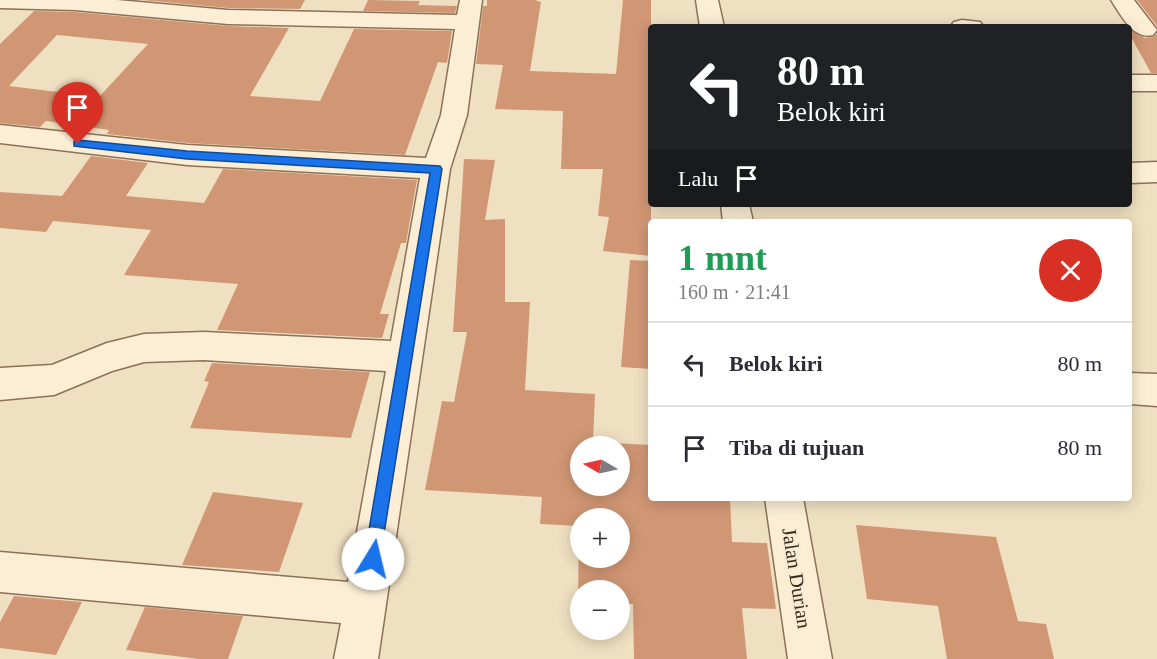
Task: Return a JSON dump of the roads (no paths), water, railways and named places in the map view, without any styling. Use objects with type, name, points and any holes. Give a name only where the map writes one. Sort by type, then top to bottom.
[{"type":"street","points":[[707,0],[711,24]]},
{"type":"street","points":[[1122,0],[1145,30]]},
{"type":"street","points":[[0,1],[133,4],[228,17],[469,11],[454,115],[436,169],[356,659]]},
{"type":"street","points":[[1132,83],[1157,83]]},
{"type":"street","points":[[0,134],[187,155],[436,169]]},
{"type":"street","points":[[1132,173],[1157,172]]},
{"type":"street","points":[[0,384],[54,380],[107,358],[144,348],[204,346],[406,357]]},
{"type":"street","points":[[1132,389],[1157,390]]},
{"type":"street","name":"Jalan Durian","points":[[784,501],[810,659]]},
{"type":"street","points":[[0,572],[365,604]]}]
